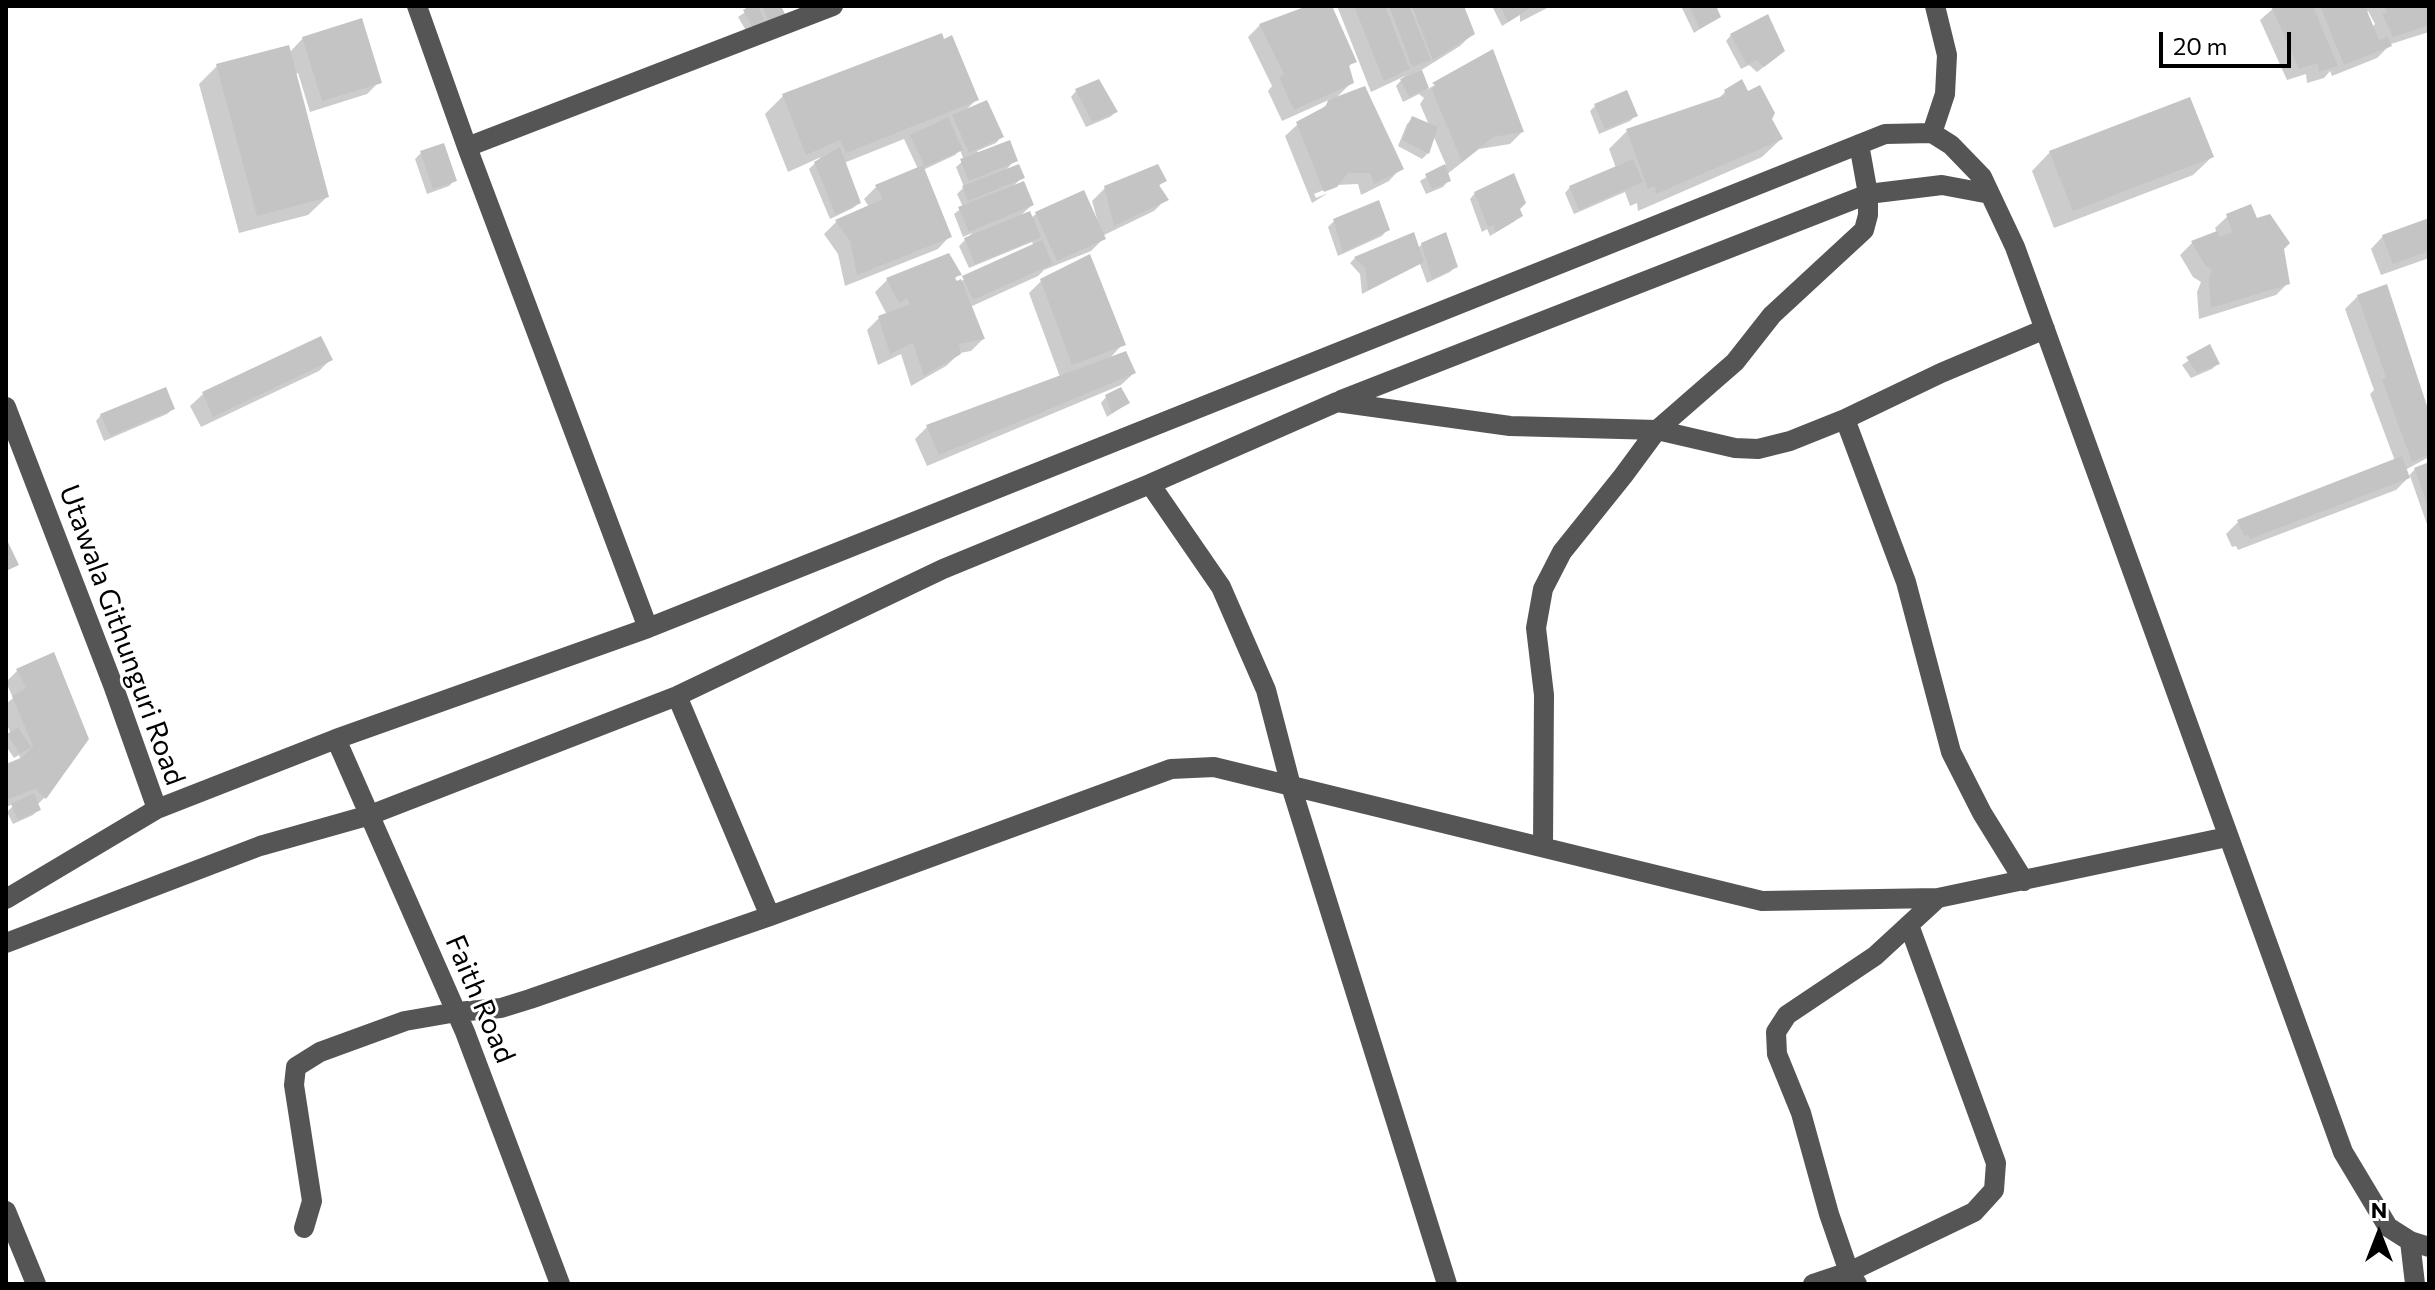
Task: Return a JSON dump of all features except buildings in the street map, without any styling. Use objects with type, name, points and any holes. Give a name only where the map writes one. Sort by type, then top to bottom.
[{"type":"street","points":[[417,6],[648,628]]},
{"type":"street","points":[[467,147],[833,6]]},
{"type":"street","points":[[1932,133],[1945,94],[1947,55],[1935,6]]},
{"type":"street","points":[[157,809],[336,739],[648,628],[1885,134],[1932,133],[1951,145],[1982,177],[2015,247],[2343,1152],[2388,1227],[2420,1244],[2415,1284]]},
{"type":"street","points":[[1543,846],[1544,695],[1536,628],[1543,589],[1562,552],[1657,430],[1735,362],[1772,315],[1864,230],[1868,194],[1859,144]]},
{"type":"street","points":[[6,943],[260,846],[370,815],[677,696],[943,569],[1150,484],[1337,402],[1868,194],[1942,185],[1990,194]]},
{"type":"street","points":[[1337,402],[1510,426],[1657,430],[1735,448],[1758,449],[1790,441],[1845,419],[1941,373],[2045,329]]},
{"type":"street","name":"Utawala Githunguri Road","points":[[6,407],[11,434],[113,685],[157,809],[6,899]]},
{"type":"street","points":[[1845,419],[1906,582],[1951,752],[1982,813],[2024,881]]},
{"type":"street","points":[[1150,484],[1221,587],[1266,690],[1291,786],[1447,1284]]},
{"type":"street","points":[[677,696],[770,916]]},
{"type":"street","name":"Faith Road","points":[[336,739],[457,1012],[560,1284]]},
{"type":"street","points":[[304,1228],[312,1201],[294,1085],[296,1067],[320,1052],[405,1021],[501,1008],[530,999],[770,916],[1171,769],[1214,767],[1762,901],[1938,898],[2227,837]]},
{"type":"street","points":[[1853,1278],[1801,1113],[1777,1054],[1776,1032],[1787,1015],[1875,956],[1938,898]]},
{"type":"street","points":[[1813,1284],[1853,1278],[1974,1212],[1994,1190],[1996,1163],[1909,925]]},
{"type":"street","points":[[6,1211],[36,1284]]}]
